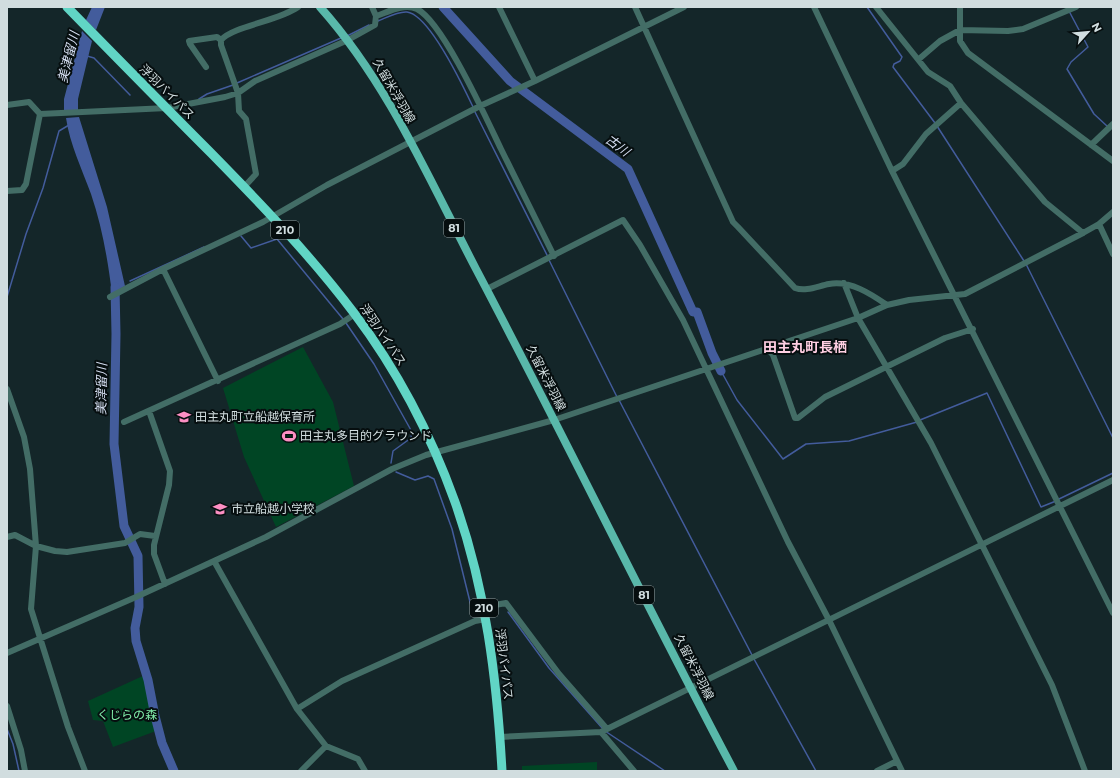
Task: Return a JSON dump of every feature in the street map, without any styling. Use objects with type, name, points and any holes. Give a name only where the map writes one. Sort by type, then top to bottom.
[{"type":"highway","name":"浮羽バイパス","points":[[67,7],[272,216],[330,281],[355,314],[400,384],[434,452],[457,509],[467,542],[486,619],[494,672],[502,771]]},
{"type":"main road","name":"久留米浮羽線","points":[[320,7],[348,40],[372,73],[410,142],[734,771]]},
{"type":"street","points":[[244,187],[256,174],[246,118],[239,111],[238,93],[220,45],[221,40],[230,34],[283,16],[298,7]]},
{"type":"street","points":[[7,105],[29,102],[40,114],[167,108],[207,102],[238,93],[255,81],[348,40],[375,24],[376,16],[372,7]]},
{"type":"street","points":[[376,16],[398,8],[407,7],[416,9],[433,23],[447,44],[480,106],[554,256]]},
{"type":"street","points":[[499,7],[535,81]]},
{"type":"street","points":[[635,7],[733,222],[795,288],[802,290],[831,283],[844,284],[871,294],[887,305]]},
{"type":"street","points":[[110,297],[128,286],[272,216],[327,185],[480,106],[535,81],[684,7]]},
{"type":"street","points":[[814,7],[892,171],[956,294],[1113,613]]},
{"type":"street","points":[[876,7],[928,72],[950,86],[961,103],[1045,202],[1083,233]]},
{"type":"street","points":[[960,7],[960,41],[968,53],[1113,161]]},
{"type":"street","points":[[919,60],[940,41],[960,30],[1008,31],[1023,29],[1076,7]]},
{"type":"street","points":[[206,67],[189,41],[217,37],[221,40]]},
{"type":"street","points":[[892,171],[903,164],[926,134],[961,103]]},
{"type":"street","points":[[7,191],[22,190],[26,184],[40,114]]},
{"type":"street","points":[[1091,145],[1113,124]]},
{"type":"street","points":[[7,653],[154,589],[266,537],[392,469],[434,452],[554,420],[858,318],[887,305],[909,300],[965,294],[1083,233],[1099,224],[1113,212]]},
{"type":"street","points":[[487,289],[623,220],[640,245],[683,320],[788,542],[829,620],[902,771]]},
{"type":"street","points":[[1099,224],[1113,254]]},
{"type":"street","points":[[163,269],[218,381]]},
{"type":"street","points":[[844,284],[858,318],[931,443],[1052,685],[1085,771]]},
{"type":"street","points":[[124,422],[218,381],[340,324],[355,314]]},
{"type":"street","points":[[767,348],[773,355],[794,418],[802,416],[825,397],[945,338],[973,329]]},
{"type":"street","points":[[7,389],[24,437],[30,469],[36,546],[31,609],[68,728],[85,771]]},
{"type":"street","points":[[150,411],[170,471],[166,499],[155,536],[154,554],[165,584]]},
{"type":"street","points":[[500,737],[604,731],[1113,480]]},
{"type":"street","points":[[7,537],[15,536],[36,546],[55,551],[67,552],[125,543],[140,534],[155,536]]},
{"type":"street","points":[[214,561],[297,709],[326,746],[358,759],[365,771]]},
{"type":"street","points":[[484,607],[506,603],[634,771]]},
{"type":"street","points":[[297,709],[342,681],[475,621],[486,619]]},
{"type":"street","points":[[7,706],[21,750],[25,771]]},
{"type":"street","points":[[301,771],[326,746]]},
{"type":"street","points":[[877,771],[896,761]]},
{"type":"green space","name":"田主丸多目的グラウンド","points":[[303,347],[333,402],[354,486],[276,527],[244,457],[223,388]]},
{"type":"green space","name":"くじらの森","points":[[145,675],[156,731],[113,747],[103,721],[93,720],[88,701]]},
{"type":"green space","points":[[597,762],[597,771],[522,771],[522,766]]},
{"type":"water","points":[[92,7],[105,7],[96,30],[86,20]]},
{"type":"water","points":[[82,31],[92,41],[78,99],[78,110],[64,111],[64,99]]},
{"type":"water","points":[[79,117],[107,207],[125,286],[112,294],[98,218],[91,194],[73,147],[66,118]]},
{"type":"waterway","name":"古川","points":[[443,7],[510,81],[628,169],[693,312],[697,312],[712,353],[721,371]]},
{"type":"waterway","points":[[867,7],[902,57],[900,61],[894,64],[893,67],[935,123]]},
{"type":"waterway","points":[[1069,11],[1088,47],[1071,62],[1067,69],[1094,114],[1107,126]]},
{"type":"waterway","points":[[378,21],[396,14],[407,12],[416,16],[426,25],[445,53],[473,107]]},
{"type":"waterway","points":[[347,36],[369,25]]},
{"type":"waterway","points":[[237,83],[341,38]]},
{"type":"waterway","points":[[87,56],[94,58],[130,95]]},
{"type":"waterway","points":[[199,99],[207,94],[233,85]]},
{"type":"waterway","points":[[474,110],[548,257]]},
{"type":"waterway","points":[[7,297],[26,234],[43,188],[59,131],[69,125]]},
{"type":"waterway","points":[[937,126],[1024,261]]},
{"type":"waterway","points":[[241,236],[251,248],[277,239],[343,319]]},
{"type":"waterway","points":[[130,281],[204,247]]},
{"type":"waterway","points":[[549,260],[617,397]]},
{"type":"waterway","points":[[1026,264],[1113,438]]},
{"type":"waterway","name":"美津留川","points":[[115,287],[116,334],[114,444],[124,526],[138,556],[139,607],[135,628],[136,641],[148,680],[162,743],[174,771]]},
{"type":"waterway","points":[[346,323],[374,364],[412,432],[411,438],[393,451],[391,463]]},
{"type":"waterway","points":[[721,371],[737,400],[783,459],[806,444],[849,441],[917,422]]},
{"type":"waterway","points":[[920,420],[987,393],[1041,507],[1056,501]]},
{"type":"waterway","points":[[619,400],[752,655]]},
{"type":"waterway","points":[[396,472],[415,480],[428,476],[434,479],[452,529],[472,610]]},
{"type":"waterway","points":[[1059,499],[1113,473]]},
{"type":"waterway","points":[[508,612],[549,668],[603,729]]},
{"type":"waterway","points":[[754,659],[816,771]]},
{"type":"waterway","points":[[7,729],[13,744],[19,771]]},
{"type":"waterway","points":[[605,731],[665,771]]},
{"type":"place","name":"田主丸町立船越保育所","points":[[184,417]]},
{"type":"place","name":"田主丸多目的グラウンド","points":[[289,436]]},
{"type":"place","name":"市立船越小学校","points":[[220,509]]},
{"type":"district","name":"田主丸町長栖","points":[[805,347]]}]
